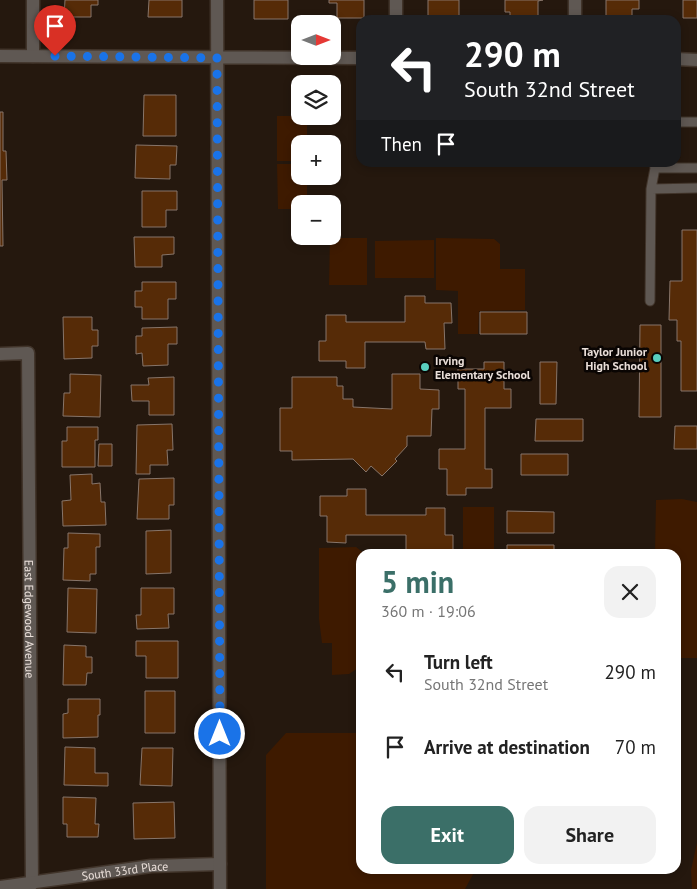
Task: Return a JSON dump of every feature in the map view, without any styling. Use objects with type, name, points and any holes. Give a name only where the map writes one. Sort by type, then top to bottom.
[{"type":"street","points":[[33,0],[33,56]]},
{"type":"street","points":[[217,0],[220,889]]},
{"type":"street","points":[[396,0],[396,15]]},
{"type":"street","points":[[575,0],[575,15]]},
{"type":"street","points":[[0,56],[356,58]]},
{"type":"street","points":[[681,60],[697,60]]},
{"type":"street","name":"East Edgewood Avenue","points":[[0,354],[28,353],[32,884]]},
{"type":"street","name":"South 33rd Place","points":[[0,887],[151,866],[220,864]]},
{"type":"lane","points":[[681,122],[697,122]]},
{"type":"lane","points":[[650,301],[651,189],[654,167]]},
{"type":"lane","points":[[681,167],[697,168]]},
{"type":"lane","points":[[651,189],[697,188]]},
{"type":"shaded area","points":[[277,116],[291,116],[291,125],[307,125],[307,135],[291,135],[291,161],[277,161]]},
{"type":"shaded area","points":[[277,164],[291,164],[291,185],[307,185],[307,195],[291,195],[291,209],[278,209]]},
{"type":"shaded area","points":[[341,238],[367,238],[367,285],[329,285],[330,245],[341,245]]},
{"type":"shaded area","points":[[436,238],[494,239],[500,244],[500,269],[525,269],[525,310],[479,311],[478,334],[458,334],[458,291],[436,290]]},
{"type":"shaded area","points":[[434,240],[434,278],[375,278],[375,241]]},
{"type":"shaded area","points":[[682,499],[697,502],[697,658],[681,658],[681,549],[655,549],[656,500]]},
{"type":"shaded area","points":[[463,507],[494,507],[494,549],[463,549]]},
{"type":"shaded area","points":[[356,547],[359,549],[356,549],[356,669],[349,674],[332,675],[332,643],[322,643],[319,619],[319,548]]},
{"type":"shaded area","points":[[286,733],[356,733],[356,874],[473,874],[465,889],[266,889],[266,755]]},
{"type":"shaded area","points":[[697,843],[697,889],[692,889],[691,870]]},
{"type":"building","points":[[65,0],[98,0],[98,5],[91,5],[91,17],[64,17]]},
{"type":"building","points":[[149,0],[182,0],[182,17],[148,17]]},
{"type":"building","points":[[254,0],[288,0],[288,19],[254,19]]},
{"type":"building","points":[[329,0],[364,0],[364,15],[356,15],[356,18],[341,18],[341,15],[337,15],[337,3],[329,3]]},
{"type":"building","points":[[428,0],[459,0],[459,15],[428,15]]},
{"type":"building","points":[[505,0],[543,0],[538,1],[538,15],[510,15],[510,12],[505,12]]},
{"type":"building","points":[[606,0],[639,0],[639,9],[632,9],[632,15],[606,15]]},
{"type":"building","points":[[683,0],[697,0],[697,18],[683,18]]},
{"type":"building","points":[[144,95],[176,95],[176,136],[143,136]]},
{"type":"building","points":[[0,112],[3,112],[3,151],[6,151],[7,180],[2,180],[3,246],[0,246]]},
{"type":"building","points":[[136,145],[177,146],[176,165],[170,165],[170,179],[135,178]]},
{"type":"building","points":[[142,191],[177,191],[177,210],[166,210],[166,227],[142,227]]},
{"type":"building","points":[[682,230],[697,230],[697,391],[681,391],[681,341],[677,341],[677,320],[669,320],[670,281],[682,281]]},
{"type":"building","points":[[134,237],[174,237],[174,254],[162,255],[162,267],[135,267]]},
{"type":"building","points":[[142,282],[176,282],[176,299],[168,299],[168,319],[142,319],[142,307],[135,307],[135,291],[142,291]]},
{"type":"building","points":[[405,296],[425,296],[425,303],[451,303],[452,323],[444,323],[445,349],[426,349],[425,342],[365,342],[365,368],[346,368],[346,361],[319,361],[319,341],[326,341],[326,315],[346,315],[346,322],[405,322]]},
{"type":"building","points":[[480,312],[527,312],[527,334],[480,334]]},
{"type":"building","points":[[63,317],[92,317],[92,330],[98,330],[98,346],[92,346],[92,358],[64,359]]},
{"type":"building","points":[[640,325],[661,325],[661,417],[639,417]]},
{"type":"building","points":[[177,327],[177,344],[168,344],[168,365],[143,366],[142,353],[136,354],[136,336],[142,336],[142,328]]},
{"type":"building","points":[[484,362],[504,362],[504,389],[511,389],[511,408],[485,408],[485,469],[492,469],[492,488],[466,488],[466,495],[447,495],[447,469],[439,469],[439,449],[465,449],[465,389],[458,389],[458,369],[484,369]]},
{"type":"building","points":[[540,362],[557,362],[556,404],[540,404]]},
{"type":"building","points":[[70,374],[101,375],[100,417],[63,416],[64,393],[70,393]]},
{"type":"building","points":[[392,374],[420,374],[420,389],[439,390],[439,409],[432,409],[431,436],[407,436],[407,446],[395,459],[397,461],[382,476],[371,466],[366,472],[353,459],[292,460],[292,451],[280,451],[280,408],[292,408],[292,377],[337,377],[337,386],[343,386],[343,399],[353,399],[353,407],[392,409]]},
{"type":"building","points":[[174,377],[174,415],[149,415],[149,401],[132,401],[131,385],[149,385],[148,378]]},
{"type":"building","points":[[536,419],[583,419],[583,441],[535,441]]},
{"type":"building","points":[[172,424],[173,450],[167,450],[168,465],[150,465],[150,474],[136,474],[137,425]]},
{"type":"building","points":[[675,426],[697,426],[697,449],[674,449]]},
{"type":"building","points":[[67,427],[98,427],[98,440],[95,440],[95,467],[62,467],[62,441],[67,441]]},
{"type":"building","points":[[99,444],[112,444],[112,466],[98,466]]},
{"type":"building","points":[[521,454],[568,454],[568,475],[521,475]]},
{"type":"building","points":[[92,474],[92,484],[100,483],[101,502],[105,502],[106,525],[63,526],[62,501],[71,500],[70,475]]},
{"type":"building","points":[[174,478],[174,505],[169,505],[169,519],[137,519],[139,479]]},
{"type":"building","points":[[347,489],[366,489],[366,515],[426,515],[426,508],[445,508],[445,535],[453,535],[453,549],[406,549],[406,535],[346,535],[346,543],[327,542],[327,516],[320,516],[320,496],[347,496]]},
{"type":"building","points":[[507,511],[554,512],[554,533],[507,533]]},
{"type":"building","points":[[171,530],[171,573],[146,574],[146,531]]},
{"type":"building","points":[[68,533],[100,534],[100,547],[96,547],[96,574],[90,574],[90,581],[63,580],[64,548],[68,548]]},
{"type":"building","points":[[507,545],[554,545],[554,549],[507,549]]},
{"type":"building","points":[[68,588],[97,589],[96,633],[67,632]]},
{"type":"building","points":[[141,588],[174,588],[174,614],[168,614],[169,628],[137,629],[136,615],[141,615]]},
{"type":"building","points":[[136,641],[178,641],[178,678],[146,678],[146,656],[136,656]]},
{"type":"building","points":[[64,645],[86,646],[86,657],[92,657],[92,673],[87,673],[86,685],[63,685]]},
{"type":"building","points":[[145,691],[175,691],[175,733],[145,733]]},
{"type":"building","points":[[68,699],[100,699],[98,737],[63,738],[63,714],[68,713]]},
{"type":"building","points":[[65,747],[95,748],[95,773],[108,773],[108,786],[64,785]]},
{"type":"building","points":[[142,748],[173,748],[172,786],[140,785]]},
{"type":"building","points":[[63,797],[96,798],[95,824],[99,824],[98,837],[67,837],[67,824],[63,824]]},
{"type":"building","points":[[174,802],[175,838],[134,839],[133,803]]},
{"type":"place","name":"Taylor Junior High School","points":[[657,358]]},
{"type":"place","name":"Irving Elementary School","points":[[425,367]]},
{"type":"route","points":[[55,56],[217,58],[220,734]]}]
